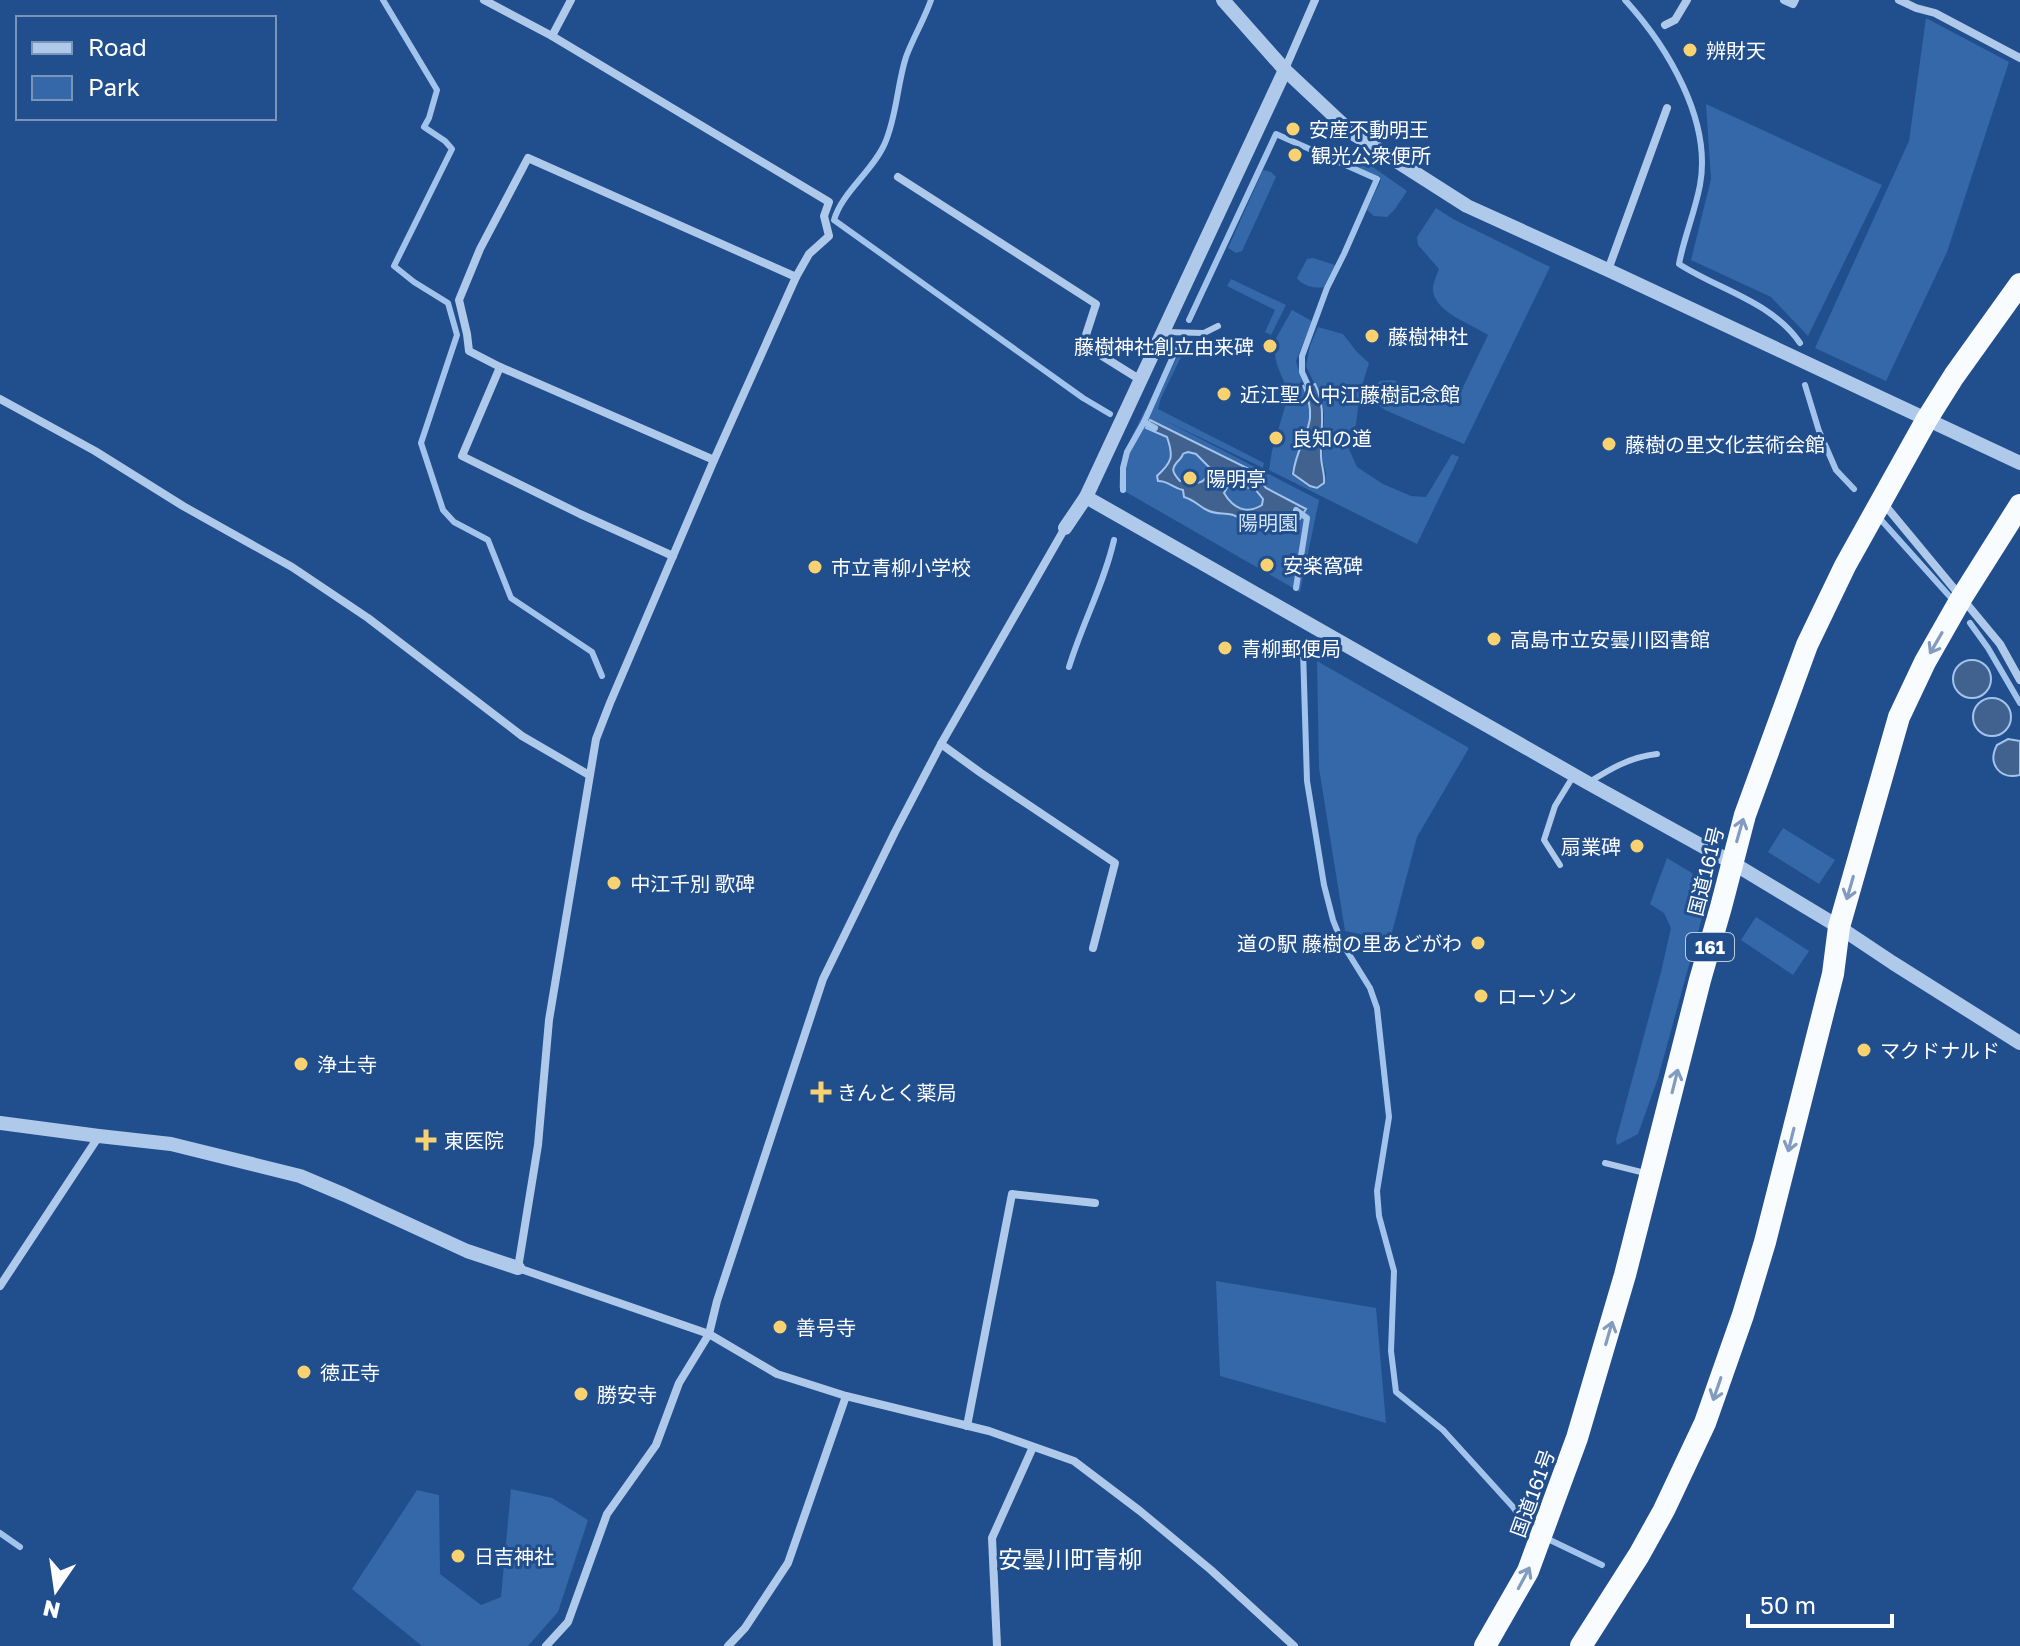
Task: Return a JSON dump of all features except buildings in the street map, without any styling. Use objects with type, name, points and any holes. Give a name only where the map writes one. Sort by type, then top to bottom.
[{"type":"highway","name":"国道161号","points":[[1485,1646],[1528,1571],[1577,1438],[1652,1175],[1731,862],[1807,645],[1825,604],[1927,419],[2020,284]]},
{"type":"highway","points":[[1581,1646],[1664,1510],[1705,1423],[1743,1315],[1765,1242],[1833,974],[1839,927],[1899,717],[1925,662],[1962,597],[2020,505]]},
{"type":"street","points":[[484,0],[552,36],[829,202],[824,216],[829,236],[809,254],[796,277],[714,460],[596,739],[549,1020],[538,1145],[518,1268]]},
{"type":"street","points":[[552,36],[571,0]]},
{"type":"street","points":[[1223,0],[1285,70],[1351,132],[1467,206],[2020,463]]},
{"type":"street","points":[[546,1646],[568,1622],[607,1514],[656,1445],[679,1383],[709,1334],[717,1301],[823,979],[941,744],[1065,528],[1086,497],[1315,0]]},
{"type":"street","points":[[1665,25],[1675,20],[1687,0]]},
{"type":"street","points":[[1784,0],[1793,4],[1795,0]]},
{"type":"street","points":[[1899,0],[1935,13],[2020,58]]},
{"type":"street","points":[[1608,270],[1667,108]]},
{"type":"street","points":[[714,460],[469,351],[459,300],[480,249],[528,158],[796,277]]},
{"type":"street","points":[[898,177],[1096,304],[1083,344],[1139,379]]},
{"type":"street","points":[[500,367],[462,456],[673,556]]},
{"type":"street","points":[[0,399],[292,567],[368,618],[522,736],[589,775]]},
{"type":"street","points":[[1086,497],[1731,862],[2020,1043]]},
{"type":"street","points":[[1881,501],[2000,644],[2020,680]]},
{"type":"street","points":[[941,744],[1115,863],[1093,948]]},
{"type":"street","points":[[0,1123],[171,1144],[300,1176],[467,1251],[709,1334],[777,1374],[846,1396],[989,1431],[1074,1461],[1211,1570],[1294,1646]]},
{"type":"street","points":[[0,1286],[99,1136]]},
{"type":"street","points":[[967,1426],[1012,1194],[1095,1203]]},
{"type":"street","points":[[728,1646],[745,1628],[788,1563],[846,1396]]},
{"type":"street","points":[[997,1646],[992,1538],[1033,1447]]},
{"type":"lane","points":[[1161,332],[1204,333],[1218,326]]},
{"type":"lane","points":[[1588,783],[1613,767],[1639,756],[1657,754]]},
{"type":"lane","points":[[1560,865],[1544,840],[1555,806],[1574,775]]},
{"type":"lane","points":[[1605,1163],[1652,1175]]},
{"type":"green space","points":[[1926,18],[2009,62],[1947,252],[1886,381],[1815,348],[1909,141]]},
{"type":"green space","points":[[1706,104],[1882,185],[1808,336],[1771,297],[1691,260],[1711,179]]},
{"type":"green space","points":[[1340,144],[1407,191],[1387,217],[1374,216],[1367,210],[1381,180],[1333,156]]},
{"type":"green space","points":[[1263,170],[1276,177],[1242,251],[1236,253],[1228,248]]},
{"type":"green space","points":[[1436,208],[1550,267],[1464,444],[1385,410],[1374,402],[1374,387],[1380,381],[1392,380],[1454,406],[1488,335],[1445,310],[1434,296],[1433,287],[1439,269],[1418,245],[1417,237]]},
{"type":"green space","points":[[1307,259],[1335,265],[1324,287],[1309,286],[1297,278]]},
{"type":"green space","points":[[1231,279],[1286,305],[1271,335],[1265,332],[1275,310],[1227,286]]},
{"type":"green space","points":[[1292,310],[1312,321],[1296,361],[1302,381],[1288,395],[1275,357],[1275,340]]},
{"type":"green space","points":[[1318,327],[1343,334],[1369,363],[1348,447],[1357,467],[1383,484],[1411,496],[1426,497],[1452,454],[1459,457],[1417,544],[1269,470],[1286,403],[1303,387],[1309,421],[1291,474],[1309,487],[1318,489],[1325,482],[1322,400],[1306,366]]},
{"type":"green space","name":"陽明園","points":[[1178,355],[1181,357],[1158,409],[1264,463],[1263,468],[1160,418],[1319,500],[1300,592],[1119,488],[1124,456],[1131,439],[1145,410],[1151,412]]},
{"type":"green space","points":[[1317,661],[1469,748],[1417,837],[1390,940],[1345,931],[1319,768]]},
{"type":"green space","points":[[1783,828],[1835,860],[1819,884],[1768,852]]},
{"type":"green space","points":[[1667,858],[1692,873],[1703,914],[1658,1078],[1638,1134],[1617,1145],[1671,928],[1664,913],[1650,904]]},
{"type":"green space","points":[[1756,917],[1809,951],[1793,975],[1741,940]]},
{"type":"green space","points":[[1216,1281],[1376,1308],[1386,1423],[1220,1376]]},
{"type":"green space","points":[[511,1489],[552,1498],[588,1520],[558,1612],[528,1646],[422,1646],[352,1589],[417,1490],[439,1495],[440,1574],[481,1605],[501,1597]]},
{"type":"shaded area","points":[[1315,384],[1322,411],[1324,479],[1324,483],[1317,488],[1293,474],[1310,422],[1303,385],[1305,389]]},
{"type":"shaded area","points":[[1150,420],[1251,470],[1266,488],[1306,509],[1300,519],[1285,512],[1262,526],[1234,515],[1207,510],[1184,497],[1183,490],[1158,481],[1157,476],[1170,459],[1170,450],[1167,437],[1146,428]],"holes":[[[1188,452],[1196,454],[1210,468],[1203,481],[1180,481],[1174,472],[1175,465]],[[1229,484],[1255,489],[1263,499],[1262,505],[1245,510],[1231,503],[1224,493]]]},
{"type":"shaded area","points":[[1972,660],[1985,666],[1991,679],[1985,692],[1972,698],[1959,692],[1953,679],[1959,666]]},
{"type":"shaded area","points":[[1992,698],[2005,704],[2011,717],[2005,730],[1992,736],[1979,730],[1973,717],[1979,704]]},
{"type":"shaded area","points":[[2008,739],[2020,741],[2020,775],[2001,773],[1995,764],[1997,745]]},
{"type":"waterway","points":[[383,0],[437,90],[424,127],[452,149],[394,266],[448,303],[457,335],[421,443],[443,510],[454,522],[488,540],[511,598],[592,652],[602,676]]},
{"type":"waterway","points":[[931,0],[906,57],[885,143],[844,200],[834,220],[1083,398],[1110,414]]},
{"type":"waterway","points":[[1625,0],[1656,39],[1683,85],[1699,135],[1702,160],[1700,185],[1679,264],[1760,306],[1800,343]]},
{"type":"waterway","points":[[1189,320],[1276,134],[1377,179],[1327,288],[1302,356],[1302,372],[1311,392]]},
{"type":"waterway","points":[[1123,490],[1127,452],[1176,350]]},
{"type":"waterway","points":[[1805,385],[1819,431],[1836,470],[1854,489]]},
{"type":"waterway","points":[[1144,422],[1155,428]]},
{"type":"waterway","points":[[1296,510],[1307,518],[1296,588]]},
{"type":"waterway","points":[[1882,521],[1952,599]]},
{"type":"waterway","points":[[1069,667],[1114,540]]},
{"type":"waterway","points":[[1970,623],[2020,703]]},
{"type":"waterway","points":[[1303,650],[1307,781],[1324,885],[1342,943],[1370,988],[1377,1008],[1389,1117],[1377,1191],[1379,1216],[1394,1271],[1391,1351],[1396,1392],[1443,1430],[1522,1520]]},
{"type":"waterway","points":[[0,1533],[20,1547]]},
{"type":"waterway","points":[[1550,1540],[1602,1565]]},
{"type":"place","name":"辨財天","points":[[1690,50]]},
{"type":"place","name":"安産不動明王","points":[[1293,129]]},
{"type":"place","name":"観光公衆便所","points":[[1295,155]]},
{"type":"place","name":"藤樹神社","points":[[1372,336]]},
{"type":"place","name":"藤樹神社創立由来碑","points":[[1270,346]]},
{"type":"place","name":"近江聖人中江藤樹記念館","points":[[1224,394]]},
{"type":"place","name":"良知の道","points":[[1276,438]]},
{"type":"place","name":"藤樹の里文化芸術会館","points":[[1609,444]]},
{"type":"place","name":"陽明亭","points":[[1190,478]]},
{"type":"place","name":"安楽窩碑","points":[[1267,565]]},
{"type":"place","name":"市立青柳小学校","points":[[815,567]]},
{"type":"place","name":"高島市立安曇川図書館","points":[[1494,639]]},
{"type":"place","name":"青柳郵便局","points":[[1225,648]]},
{"type":"place","name":"扇業碑","points":[[1637,846]]},
{"type":"place","name":"中江千別 歌碑","points":[[614,883]]},
{"type":"place","name":"道の駅 藤樹の里あどがわ","points":[[1478,943]]},
{"type":"place","name":"ローソン","points":[[1481,996]]},
{"type":"place","name":"マクドナルド","points":[[1864,1050]]},
{"type":"place","name":"浄土寺","points":[[301,1064]]},
{"type":"place","name":"きんとく薬局","points":[[821,1092]]},
{"type":"place","name":"東医院","points":[[426,1140]]},
{"type":"place","name":"善号寺","points":[[780,1327]]},
{"type":"place","name":"徳正寺","points":[[304,1372]]},
{"type":"place","name":"勝安寺","points":[[581,1394]]},
{"type":"place","name":"日吉神社","points":[[458,1556]]},
{"type":"district","name":"安曇川町青柳","points":[[1070,1558]]}]
